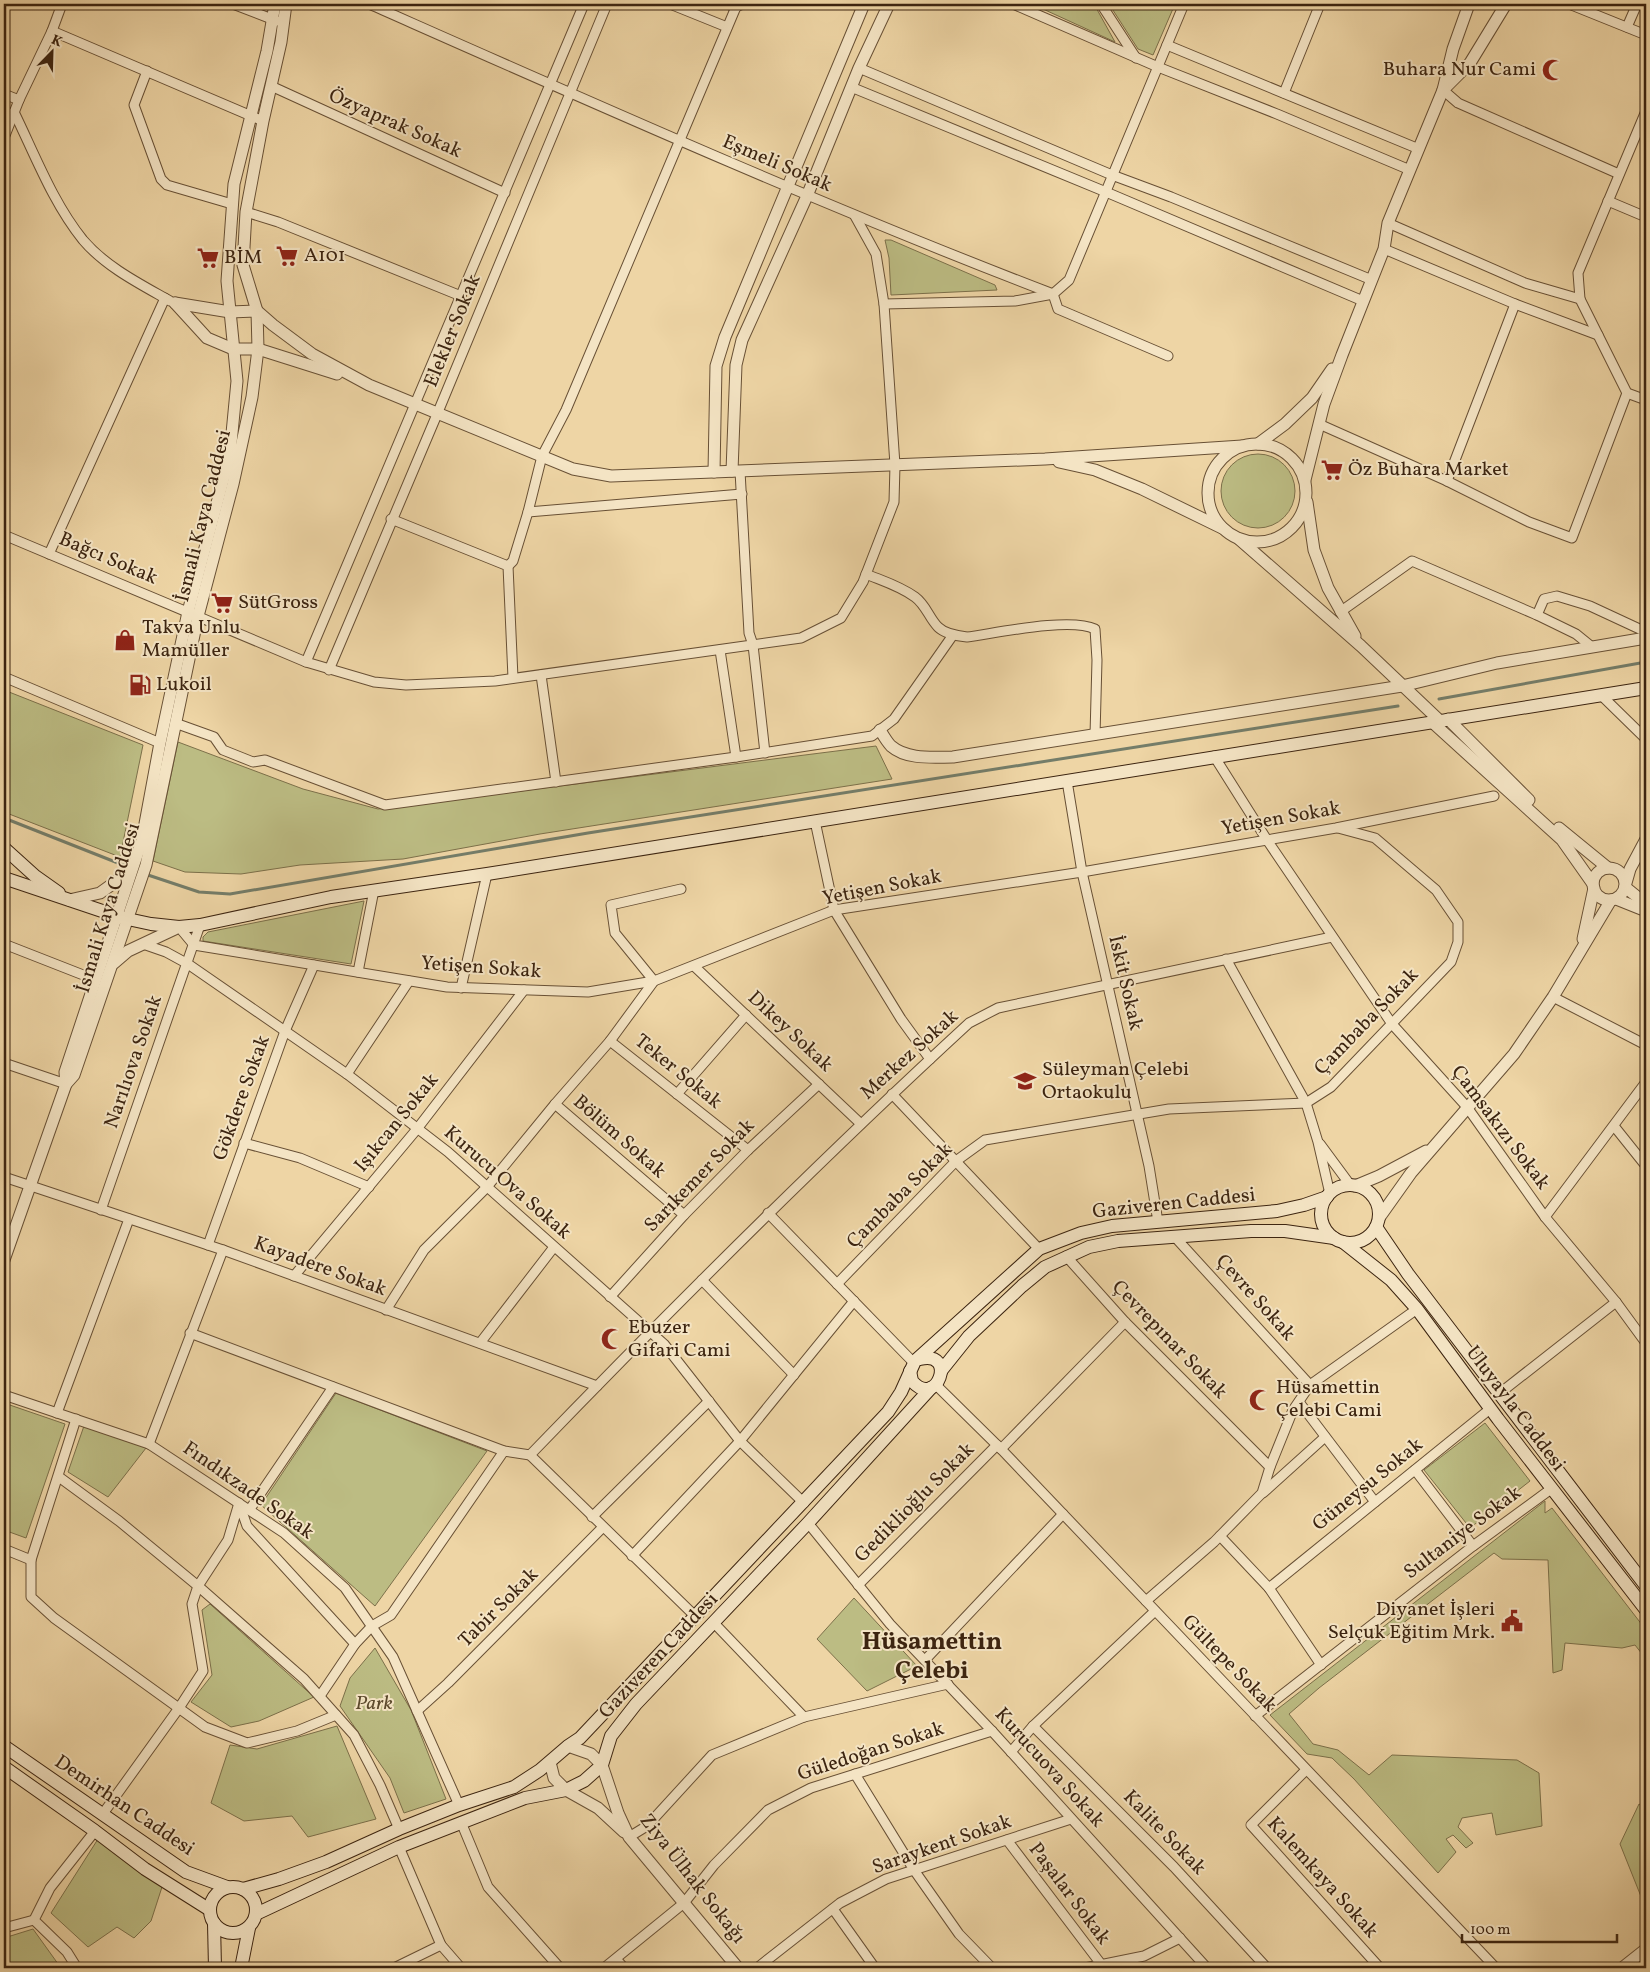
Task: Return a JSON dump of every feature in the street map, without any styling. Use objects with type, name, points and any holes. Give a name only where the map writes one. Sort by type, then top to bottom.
[{"type":"main road","points":[[4,878],[123,917],[179,927],[200,925],[331,897],[487,874],[1646,688]]},
{"type":"main road","points":[[4,848],[36,876],[69,900]]},
{"type":"main road","points":[[1353,1186],[1370,1193],[1376,1200],[1378,1222],[1371,1235],[1362,1241],[1352,1243],[1338,1240],[1327,1232],[1321,1215],[1322,1206],[1328,1195],[1337,1188],[1353,1186]]},
{"type":"main road","name":"Gaziveren Caddesi","points":[[242,1888],[279,1879],[326,1862],[399,1829],[514,1787],[550,1762],[587,1732],[888,1412],[901,1392],[915,1364],[1039,1249],[1081,1233],[1112,1226],[1277,1211],[1304,1205],[1328,1195]]},
{"type":"main road","name":"Uluyayla Caddesi","points":[[1378,1222],[1408,1274],[1646,1586]]},
{"type":"main road","name":"Gaziveren Caddesi","points":[[941,1371],[969,1336],[1022,1286],[1045,1267],[1089,1247],[1118,1241],[1251,1231],[1285,1232],[1338,1240]]},
{"type":"main road","name":"Uluyayla Caddesi","points":[[1338,1240],[1391,1280],[1417,1309],[1490,1409],[1646,1610]]},
{"type":"main road","points":[[930,1358],[934,1360],[941,1371],[939,1381],[933,1386],[920,1388],[910,1376],[915,1364],[930,1358]]},
{"type":"main road","name":"Gaziveren Caddesi","points":[[602,1765],[611,1736],[636,1704],[808,1523],[933,1386]]},
{"type":"main road","name":"Demirhan Caddesi","points":[[4,1746],[186,1872],[227,1888]]},
{"type":"main road","points":[[256,1914],[399,1847],[461,1822],[525,1798],[566,1790],[584,1781],[602,1765]]},
{"type":"main road","name":"Demirhan Caddesi","points":[[4,1767],[145,1869],[210,1910]]},
{"type":"main road","points":[[215,1968],[214,1923],[210,1910],[215,1896],[227,1888],[242,1888],[254,1899],[256,1914],[249,1928],[240,1968]]},
{"type":"main road","points":[[214,1923],[226,1933],[242,1932],[249,1928]]},
{"type":"street","points":[[4,138],[14,112],[52,31],[62,4]]},
{"type":"street","points":[[234,4],[278,21]]},
{"type":"street","points":[[275,4],[278,21]]},
{"type":"street","name":"İsmali Kaya Caddesi","points":[[66,1084],[74,1075],[112,964],[135,862],[142,840],[160,743],[193,614],[230,454],[237,380],[227,281],[234,184],[250,115],[278,21],[286,4]]},
{"type":"street","name":"Eşmeli Sokak","points":[[369,4],[679,142],[855,216],[1053,294]]},
{"type":"street","name":"Elekler Sokak","points":[[306,662],[584,4]]},
{"type":"street","name":"Elekler Sokak","points":[[329,670],[571,94],[606,4]]},
{"type":"street","points":[[670,4],[727,27]]},
{"type":"street","points":[[714,472],[716,366],[725,337],[864,4]]},
{"type":"street","points":[[764,753],[752,645],[749,634],[742,494],[736,471],[736,365],[742,340],[807,196],[859,68],[889,4]]},
{"type":"street","points":[[1013,4],[1136,58],[1277,114],[1410,170]]},
{"type":"street","points":[[1101,4],[1136,58]]},
{"type":"street","points":[[884,304],[1015,300],[1053,294],[1069,280],[1184,4]]},
{"type":"street","points":[[1284,93],[1320,4]]},
{"type":"street","points":[[1361,646],[1328,588],[1314,550],[1305,480],[1319,424],[1342,355],[1384,249],[1388,223],[1443,90],[1453,49],[1469,4]]},
{"type":"street","points":[[1443,90],[1470,63],[1506,4]]},
{"type":"street","points":[[1569,4],[1646,36]]},
{"type":"street","points":[[1627,28],[1636,4]]},
{"type":"street","points":[[513,678],[508,566],[513,561],[542,456],[566,410],[735,5]]},
{"type":"street","name":"İsmali Kaya Caddesi","points":[[4,1260],[66,1084],[66,1072],[96,980],[146,866],[156,826],[193,614],[233,484],[252,397],[258,349],[258,311],[243,265],[246,212],[262,120],[281,42],[278,21]]},
{"type":"street","points":[[52,31],[262,120]]},
{"type":"street","points":[[1167,45],[1419,149]]},
{"type":"street","points":[[859,68],[1112,175],[1372,280]]},
{"type":"street","points":[[147,71],[134,105],[161,179],[167,185],[232,204]]},
{"type":"street","name":"Özyaprak Sokak","points":[[271,86],[505,193]]},
{"type":"street","points":[[851,87],[1106,192],[1362,301]]},
{"type":"street","points":[[1443,90],[1458,103],[1619,174]]},
{"type":"street","points":[[4,94],[20,100]]},
{"type":"street","points":[[1646,111],[1578,273],[1580,299],[1627,392],[1646,400]]},
{"type":"street","points":[[14,112],[64,212],[84,241],[114,268],[170,300],[207,338],[233,349],[258,349],[289,357],[369,385],[573,469],[611,476],[1045,459],[1258,444],[1273,446],[1287,454],[1298,466],[1305,480]]},
{"type":"street","points":[[1608,201],[1646,217]]},
{"type":"street","points":[[246,212],[278,222],[461,296]]},
{"type":"street","name":"Bağcı Sokak","points":[[4,535],[306,662],[374,682],[406,685],[513,678],[801,638],[841,618],[863,582],[894,502],[895,465],[884,304],[876,254],[855,216]]},
{"type":"street","points":[[1388,223],[1525,283],[1580,299]]},
{"type":"street","points":[[1384,249],[1515,304],[1598,335]]},
{"type":"street","points":[[1053,294],[1058,309],[1168,356]]},
{"type":"street","points":[[170,300],[230,312],[258,311],[273,325],[312,354],[369,385]]},
{"type":"street","points":[[49,554],[170,300]]},
{"type":"street","points":[[1447,481],[1515,304]]},
{"type":"street","points":[[1258,444],[1285,424],[1312,398],[1342,355]]},
{"type":"street","points":[[1319,424],[1447,481],[1530,522],[1572,538],[1627,392]]},
{"type":"street","points":[[1225,529],[1214,515],[1208,499],[1209,482],[1216,467],[1227,454],[1242,446]]},
{"type":"street","points":[[1045,459],[1095,470],[1225,529],[1238,538],[1361,646],[1542,814],[1610,868],[1622,873],[1626,885],[1646,904]]},
{"type":"street","points":[[528,512],[742,494]]},
{"type":"street","points":[[1238,538],[1250,541],[1263,541],[1276,538],[1287,532],[1303,511],[1306,496]]},
{"type":"street","points":[[391,519],[508,566]]},
{"type":"street","points":[[1340,612],[1412,561],[1537,615],[1576,634],[1592,647]]},
{"type":"street","points":[[866,574],[897,586],[916,597],[939,628],[953,635],[967,637],[1065,624],[1086,625],[1095,629],[1098,660],[1095,735]]},
{"type":"street","points":[[1537,615],[1544,599],[1557,596],[1590,606],[1646,632]]},
{"type":"street","points":[[175,723],[214,736],[223,750],[253,762],[265,760],[385,805],[736,757],[872,736],[894,720],[953,635]]},
{"type":"street","points":[[880,730],[890,746],[903,754],[953,757],[1402,686],[1497,663],[1646,638]]},
{"type":"street","points":[[720,650],[736,757]]},
{"type":"street","points":[[541,675],[556,782]]},
{"type":"street","points":[[4,677],[160,743]]},
{"type":"street","points":[[1601,696],[1646,738]]},
{"type":"street","points":[[1440,721],[1562,840],[1602,899],[1614,899],[1646,911]]},
{"type":"street","name":"Çamsakızı Sokak","points":[[1214,756],[1267,840],[1392,1024],[1467,1107],[1545,1217],[1616,1302],[1646,1343]]},
{"type":"street","name":"İskit Sokak","points":[[1067,781],[1082,872],[1138,1114],[1158,1222]]},
{"type":"street","name":"Yetişen Sokak","points":[[194,945],[461,988],[588,992],[654,981],[834,910],[1082,872],[1336,828],[1494,796]]},
{"type":"street","points":[[815,821],[834,910],[901,1019],[930,1059]]},
{"type":"street","name":"Çambaba Sokak","points":[[837,1284],[956,1160],[985,1140],[1169,1109],[1306,1103],[1331,1087],[1451,962],[1458,942],[1458,922],[1436,890],[1375,838],[1336,828]]},
{"type":"street","points":[[1580,950],[1597,873],[1628,858],[1646,839]]},
{"type":"street","points":[[1378,1222],[1394,1194],[1432,1147],[1514,1054],[1614,899],[1622,894],[1630,869],[1646,839]]},
{"type":"street","points":[[69,900],[100,893],[118,880],[135,862]]},
{"type":"street","points":[[461,988],[487,874]]},
{"type":"street","points":[[386,1310],[424,1250],[486,1187],[554,1104],[610,1040],[654,981],[615,933],[611,905],[681,889]]},
{"type":"street","points":[[358,972],[374,890]]},
{"type":"street","name":"Narılıova Sokak","points":[[101,1210],[200,925]]},
{"type":"street","points":[[112,964],[128,952],[179,927],[194,945]]},
{"type":"street","name":"Merkez Sokak","points":[[530,1455],[650,1331],[768,1214],[969,1022],[998,1008],[1332,936]]},
{"type":"street","points":[[4,944],[96,980]]},
{"type":"street","name":"Kurucu Ova Sokak","points":[[143,944],[166,952],[188,964],[285,1030],[347,1074],[417,1130],[448,1152],[664,1344],[740,1441],[804,1503]]},
{"type":"street","points":[[1226,959],[1306,1103],[1318,1142],[1328,1195]]},
{"type":"street","name":"Gökdere Sokak","points":[[208,1245],[285,1030],[314,965]]},
{"type":"street","name":"Dikey Sokak","points":[[694,966],[861,1124]]},
{"type":"street","points":[[347,1074],[409,981]]},
{"type":"street","name":"Işıkcan Sokak","points":[[294,1276],[417,1130],[524,990]]},
{"type":"street","points":[[1553,996],[1646,1044]]},
{"type":"street","points":[[677,1094],[746,1015]]},
{"type":"street","name":"Teker Sokak","points":[[610,1040],[748,1150]]},
{"type":"street","points":[[4,1063],[66,1084]]},
{"type":"street","points":[[1545,1217],[1646,1082]]},
{"type":"street","name":"Sarıkemer Sokak","points":[[610,1296],[684,1215],[748,1150],[819,1084]]},
{"type":"street","points":[[892,1094],[1039,1249]]},
{"type":"street","name":"Bölüm Sokak","points":[[554,1104],[684,1215]]},
{"type":"street","points":[[1614,1126],[1646,1166]]},
{"type":"street","points":[[1318,1142],[1353,1186],[1379,1176],[1432,1147]]},
{"type":"street","points":[[244,1143],[300,1158],[369,1187]]},
{"type":"street","name":"Kayadere Sokak","points":[[4,1178],[223,1250],[597,1386]]},
{"type":"street","points":[[768,1214],[915,1364]]},
{"type":"street","points":[[57,1413],[129,1219]]},
{"type":"street","name":"Çevre Sokak","points":[[1174,1236],[1310,1384]]},
{"type":"street","points":[[480,1344],[554,1247]]},
{"type":"street","points":[[149,1444],[223,1250]]},
{"type":"street","name":"Çevrepınar Sokak","points":[[1066,1256],[1124,1322],[1270,1467]]},
{"type":"street","points":[[702,1280],[794,1375]]},
{"type":"street","points":[[632,1556],[740,1441],[854,1301]]},
{"type":"street","points":[[1500,1393],[1616,1302]]},
{"type":"street","points":[[1262,1493],[1270,1467],[1294,1410],[1310,1384],[1417,1309]]},
{"type":"street","name":"Gediklioğlu Sokak","points":[[858,1585],[1124,1322]]},
{"type":"street","points":[[190,1333],[504,1451],[530,1455],[696,1617]]},
{"type":"street","name":"Gültepe Sokak","points":[[933,1386],[999,1447],[1496,1968]]},
{"type":"street","points":[[250,1510],[333,1387]]},
{"type":"street","name":"Fındıkzade Sokak","points":[[4,1395],[149,1444],[284,1533],[345,1588],[393,1657],[459,1806]]},
{"type":"street","points":[[592,1517],[709,1402]]},
{"type":"street","points":[[1299,1402],[1375,1502]]},
{"type":"street","name":"Güneysu Sokak","points":[[1269,1588],[1490,1409]]},
{"type":"street","points":[[76,1419],[31,1560],[31,1597],[54,1618],[205,1727],[247,1743],[297,1731],[336,1715]]},
{"type":"street","points":[[1146,1601],[1220,1536],[1262,1493],[1326,1437]]},
{"type":"street","points":[[320,1696],[355,1644],[372,1626],[391,1615],[504,1451]]},
{"type":"street","points":[[1415,1470],[1473,1546]]},
{"type":"street","points":[[58,1477],[119,1521],[198,1586],[304,1679],[354,1735],[380,1785],[399,1829]]},
{"type":"street","name":"Sultaniye Sokak","points":[[1255,1716],[1473,1546],[1551,1489]]},
{"type":"street","points":[[102,1814],[179,1708],[203,1671],[192,1604],[198,1586],[228,1540],[239,1503]]},
{"type":"street","points":[[239,1503],[247,1526],[355,1644]]},
{"type":"street","points":[[925,1660],[1063,1514]]},
{"type":"street","name":"Kurucuova Sokak","points":[[808,1523],[890,1624],[992,1731],[1207,1968]]},
{"type":"street","name":"Tabir Sokak","points":[[417,1711],[448,1683],[603,1527]]},
{"type":"street","points":[[1220,1536],[1269,1588],[1321,1665]]},
{"type":"street","points":[[4,1549],[31,1560]]},
{"type":"street","points":[[1011,1752],[1033,1726],[1155,1611]]},
{"type":"street","points":[[714,1623],[804,1717]]},
{"type":"street","points":[[550,1762],[554,1778],[566,1790],[598,1808],[629,1836],[647,1826],[712,1756],[804,1717],[948,1684]]},
{"type":"street","name":"Kalite Sokak","points":[[1033,1726],[1174,1868],[1267,1968]]},
{"type":"street","name":"Güledoğan Sokak","points":[[604,1968],[684,1903],[714,1865],[768,1810],[811,1788],[992,1731]]},
{"type":"street","points":[[568,1746],[591,1754],[602,1765]]},
{"type":"street","name":"Ziya Ülhak Sokağı","points":[[602,1765],[618,1813],[629,1836],[738,1968]]},
{"type":"street","name":"Kalemkaya Sokak","points":[[1306,1770],[1250,1825],[1380,1968]]},
{"type":"street","points":[[855,1774],[914,1870],[959,1934],[992,1968]]},
{"type":"street","name":"Saraykent Sokak","points":[[757,1968],[840,1903],[886,1879],[1071,1819]]},
{"type":"street","points":[[461,1822],[488,1887],[560,1968]]},
{"type":"street","points":[[4,1928],[34,1920],[50,1888],[95,1831]]},
{"type":"street","name":"Paşalar Sokak","points":[[1007,1840],[1103,1967]]},
{"type":"street","points":[[399,1847],[441,1945],[461,1968]]},
{"type":"street","points":[[833,1909],[874,1968]]},
{"type":"street","points":[[34,1920],[67,1952],[77,1968]]},
{"type":"street","points":[[1085,1968],[1103,1967],[1144,1956],[1180,1938]]},
{"type":"street","points":[[394,1968],[441,1945]]},
{"type":"street","points":[[1622,1968],[1646,1949]]},
{"type":"street","points":[[616,1959],[624,1968]]},
{"type":"green space","points":[[1032,4],[1094,4],[1115,42]]},
{"type":"green space","points":[[1109,4],[1175,4],[1153,55],[1138,49]]},
{"type":"green space","points":[[885,240],[891,240],[995,285],[997,290],[891,295],[889,258]]},
{"type":"green space","points":[[1258,454],[1272,457],[1284,465],[1292,477],[1295,491],[1292,505],[1284,517],[1272,525],[1258,528],[1244,525],[1232,517],[1224,505],[1221,491],[1224,477],[1232,465],[1244,457]]},
{"type":"green space","points":[[4,690],[143,745],[120,857],[4,812]]},
{"type":"green space","points":[[178,742],[303,789],[378,809],[876,746],[892,779],[540,834],[403,859],[300,865],[241,874],[185,872],[153,861]]},
{"type":"green space","points":[[364,901],[351,964],[203,941],[203,937],[208,932]]},
{"type":"green space","points":[[336,1393],[487,1451],[375,1606],[261,1505]]},
{"type":"green space","points":[[4,1403],[65,1424],[26,1538],[4,1530]]},
{"type":"green space","points":[[85,1423],[146,1448],[108,1497],[68,1472]]},
{"type":"green space","points":[[1485,1423],[1530,1481],[1470,1528],[1424,1470]]},
{"type":"green space","points":[[1545,1501],[1545,1513],[1552,1508],[1646,1630],[1646,1659],[1635,1645],[1622,1648],[1565,1643],[1562,1670],[1553,1673],[1548,1560],[1502,1559],[1494,1553],[1319,1688],[1289,1714],[1313,1744],[1338,1750],[1369,1775],[1392,1755],[1517,1760],[1539,1773],[1542,1826],[1496,1835],[1492,1813],[1462,1818],[1458,1827],[1473,1843],[1466,1848],[1453,1835],[1446,1839],[1456,1852],[1438,1873],[1354,1779],[1332,1758],[1307,1754],[1270,1715]]},
{"type":"green space","points":[[854,1598],[917,1666],[867,1691],[817,1639]]},
{"type":"green space","points":[[210,1604],[314,1697],[259,1721],[231,1727],[191,1702],[212,1675],[202,1610]]},
{"type":"green space","name":"Park","points":[[375,1648],[411,1710],[446,1799],[404,1813],[390,1778],[340,1706],[350,1678]]},
{"type":"green space","points":[[337,1726],[376,1819],[308,1837],[292,1816],[244,1821],[211,1803],[230,1745],[257,1749]]},
{"type":"green space","points":[[1639,1804],[1646,1808],[1646,1909],[1620,1844]]},
{"type":"green space","points":[[98,1839],[162,1887],[151,1921],[134,1938],[117,1927],[88,1947],[51,1913]]},
{"type":"green space","points":[[33,1929],[61,1968],[4,1968],[4,1938]]},
{"type":"waterway","points":[[1439,699],[1646,662]]},
{"type":"waterway","points":[[148,875],[199,892],[230,894],[588,833],[1398,706]]},
{"type":"waterway","points":[[4,818],[123,865]]},
{"type":"place","name":"Buhara Nur Cami","points":[[1553,70]]},
{"type":"place","name":"A101","points":[[287,256]]},
{"type":"place","name":"BİM","points":[[208,258]]},
{"type":"place","name":"Öz Buhara Market","points":[[1332,470]]},
{"type":"place","name":"SütGross","points":[[222,603]]},
{"type":"place","name":"Takva Unlu Mamüller","points":[[125,640]]},
{"type":"place","name":"Lukoil","points":[[140,685]]},
{"type":"place","name":"Süleyman Çelebi Ortaokulu","points":[[1025,1081]]},
{"type":"place","name":"Ebuzer Gifari Cami","points":[[612,1339]]},
{"type":"place","name":"Hüsamettin Çelebi Cami","points":[[1260,1400]]},
{"type":"place","name":"Diyanet İşleri Selçuk Eğitim Mrk.","points":[[1512,1621]]},
{"type":"district","name":"Hüsamettin Çelebi","points":[[932,1656]]}]
